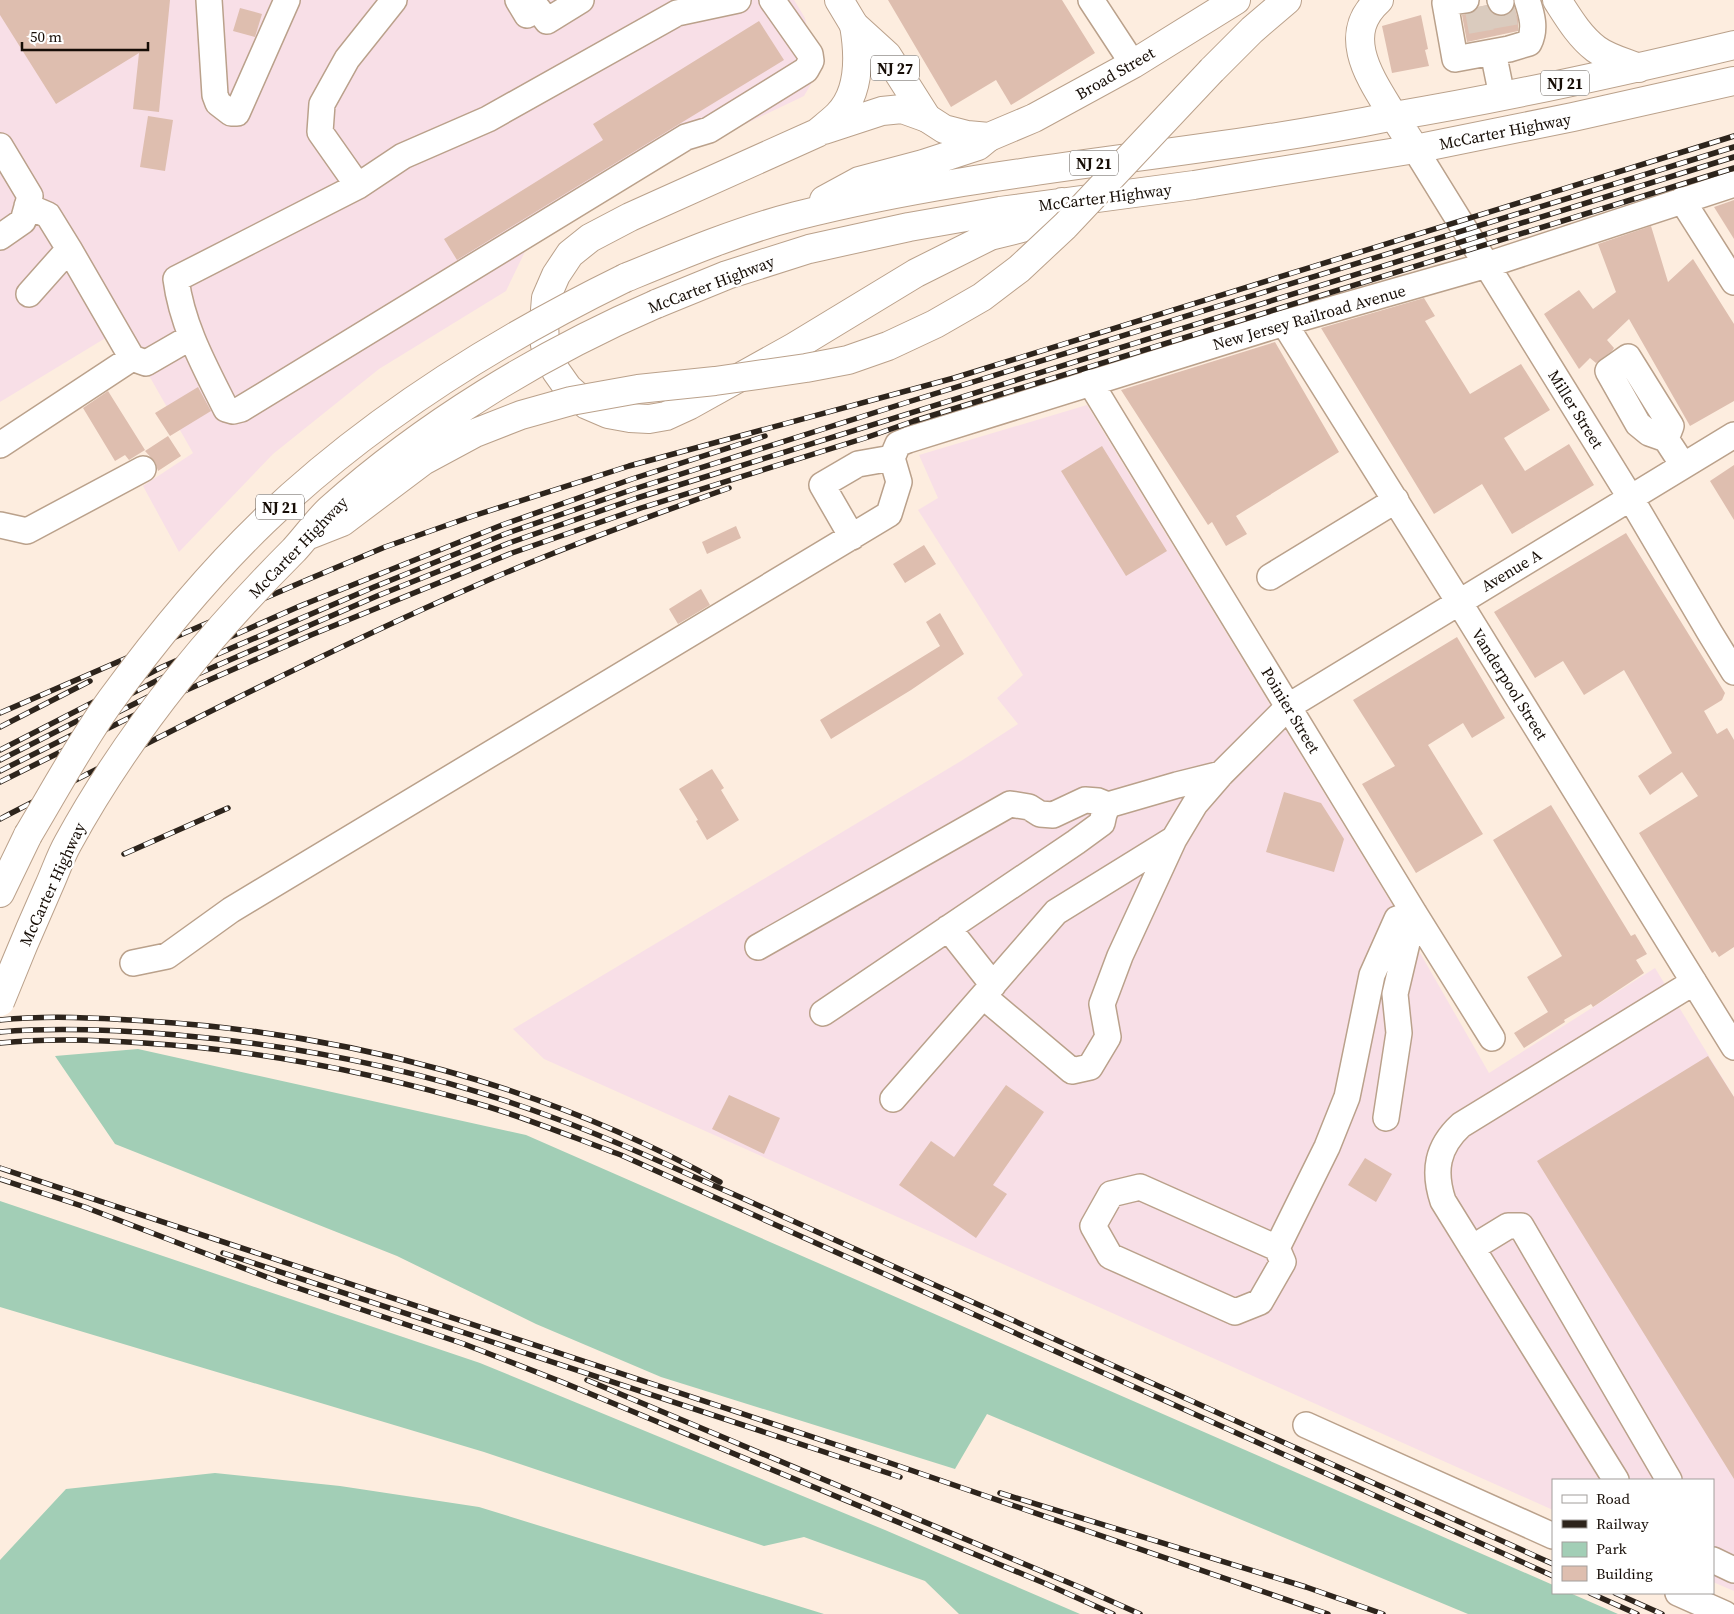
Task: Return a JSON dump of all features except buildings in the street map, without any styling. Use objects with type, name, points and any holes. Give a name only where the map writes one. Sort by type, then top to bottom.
[{"type":"main road","name":"NJ 27","points":[[839,0],[854,25],[886,55],[927,118]]},
{"type":"main road","name":"Broad Street","points":[[795,216],[859,181],[923,164],[978,146],[989,137],[1034,118],[1133,64],[1236,0]]},
{"type":"main road","points":[[309,534],[342,522],[423,461],[475,433],[521,415],[571,401],[638,389],[724,380],[848,360],[888,346],[935,324],[982,297],[1019,269],[1065,226],[1252,30],[1288,0]]},
{"type":"main road","points":[[1379,0],[1372,6],[1363,21],[1360,49],[1370,77],[1415,149]]},
{"type":"main road","points":[[1557,0],[1581,35],[1596,48],[1609,56],[1639,68]]},
{"type":"main road","points":[[817,133],[839,114],[852,92],[858,48],[854,25]]},
{"type":"main road","name":"NJ 21","points":[[0,893],[28,836],[76,752],[110,701],[160,636],[263,522],[378,425],[443,379],[529,327],[625,278],[682,254],[795,216],[895,193],[1001,176],[1251,142],[1502,96],[1639,68],[1734,45]]},
{"type":"main road","name":"McCarter Highway","points":[[0,1002],[68,844],[113,768],[166,693],[223,624],[309,534],[328,511],[400,452],[451,416],[529,368],[614,323],[656,304],[727,276],[809,249],[909,227],[1062,202],[1194,185],[1415,149],[1573,117],[1734,80]]},
{"type":"main road","points":[[989,137],[967,135],[944,129],[927,118],[902,109],[882,111],[817,133],[630,217],[590,238],[570,254],[556,275],[546,298],[545,345],[556,371],[568,388],[587,405],[608,414],[649,419],[666,416],[690,405],[794,347],[916,273],[990,236],[1022,228],[1062,202]]},
{"type":"main road","points":[[0,860],[28,836]]},
{"type":"street","points":[[209,0],[215,95],[218,103],[230,113],[238,113],[286,0]]},
{"type":"street","points":[[358,186],[320,132],[322,104],[347,59],[394,0]]},
{"type":"street","points":[[518,0],[527,16],[538,9],[547,21],[581,0]]},
{"type":"street","points":[[738,0],[678,13],[488,119],[403,156],[358,186],[176,279],[179,300],[191,336],[226,409],[233,411],[241,409],[686,137],[709,130],[806,70],[812,61],[810,54],[772,0]]},
{"type":"street","points":[[1090,0],[1133,64]]},
{"type":"street","points":[[1473,2],[1445,4],[1455,58],[1495,46],[1529,43],[1534,34],[1531,11],[1527,0]]},
{"type":"street","points":[[1495,46],[1502,96]]},
{"type":"street","points":[[0,146],[30,196],[23,220],[0,237]]},
{"type":"street","name":"Miller Street","points":[[1415,149],[1630,497],[1734,672]]},
{"type":"street","name":"New Jersey Railroad Avenue","points":[[892,458],[898,444],[1090,382],[1284,323],[1487,265],[1734,184]]},
{"type":"street","points":[[1682,200],[1734,282]]},
{"type":"street","points":[[27,206],[48,215],[132,358],[146,363],[191,336]]},
{"type":"street","points":[[29,294],[69,249]]},
{"type":"street","name":"Vanderpool Street","points":[[1284,323],[1396,500],[1734,1047]]},
{"type":"street","points":[[0,445],[132,358]]},
{"type":"street","name":"Poinier Street","points":[[1090,382],[1414,914],[1492,1038]]},
{"type":"street","name":"Avenue A","points":[[988,991],[1072,1071],[1090,1067],[1108,1037],[1102,1004],[1120,956],[1174,839],[1195,804],[1221,774],[1289,706],[1734,435]]},
{"type":"street","points":[[1666,439],[1683,465]]},
{"type":"street","points":[[133,964],[167,956],[231,910],[852,537],[890,514],[900,482],[892,458],[858,464],[822,485],[852,537]]},
{"type":"street","points":[[0,525],[27,531],[143,468]]},
{"type":"street","points":[[1270,577],[1396,500]]},
{"type":"street","points":[[758,947],[1010,804],[1029,807],[1040,814],[1053,816],[1085,800],[1098,801],[1108,805],[1221,774]]},
{"type":"street","points":[[823,1013],[1102,823],[1108,805]]},
{"type":"street","points":[[893,1098],[1056,912],[1174,839]]},
{"type":"street","points":[[1277,1248],[1140,1187],[1111,1194],[1093,1226],[1110,1256],[1235,1312],[1260,1302],[1283,1262],[1277,1248],[1327,1147],[1346,1097],[1372,974],[1397,919],[1414,914],[1395,994],[1399,1033],[1386,1118]]},
{"type":"street","points":[[948,928],[988,991]]},
{"type":"street","points":[[1615,1479],[1443,1201],[1439,1188],[1438,1160],[1452,1134],[1461,1125],[1694,982]]},
{"type":"street","points":[[1472,1248],[1508,1226],[1521,1226],[1668,1479]]},
{"type":"street","points":[[1306,1425],[1552,1536]]},
{"type":"street","points":[[1680,1594],[1725,1614]]},
{"type":"shaded area","points":[[0,0],[794,0],[805,18],[817,74],[804,96],[562,211],[532,237],[506,291],[379,369],[273,454],[179,552],[143,486],[193,453],[122,328],[0,402]]},
{"type":"shaded area","points":[[1087,405],[1392,904],[1489,1073],[1655,968],[1734,1097],[1734,1591],[1714,1582],[1714,1479],[1552,1479],[1552,1510],[544,1059],[513,1029],[961,761],[1018,724],[997,698],[1023,675],[918,510],[938,498],[919,455]]},
{"type":"green space","points":[[138,1049],[526,1135],[1552,1585],[1552,1594],[1572,1594],[1618,1614],[1468,1614],[987,1414],[955,1469],[661,1377],[536,1324],[397,1256],[115,1144],[55,1056]]},
{"type":"green space","points":[[0,1201],[480,1363],[885,1530],[1080,1614],[959,1614],[925,1581],[804,1537],[764,1546],[484,1452],[0,1307]]},
{"type":"green space","points":[[215,1473],[340,1486],[479,1507],[824,1614],[0,1614],[0,1560],[66,1489]]},
{"type":"tunnel","points":[[1501,2],[1507,36]]},
{"type":"tunnel","points":[[1477,7],[1483,41]]},
{"type":"railway","points":[[0,713],[385,547],[473,516],[629,466],[954,378],[1734,136]]},
{"type":"railway","points":[[0,760],[164,677],[374,587],[505,534],[634,489],[908,402],[1734,147]]},
{"type":"railway","points":[[0,771],[170,686],[377,596],[509,543],[637,498],[1734,157]]},
{"type":"railway","points":[[0,782],[173,696],[311,635],[512,553],[641,508],[914,421],[1734,168]]},
{"type":"railway","points":[[0,750],[162,667],[300,606],[502,525],[632,479],[765,436]]},
{"type":"railway","points":[[0,819],[237,698],[416,612],[570,546],[729,488]]},
{"type":"railway","points":[[0,727],[90,681]]},
{"type":"railway","points":[[124,854],[228,808]]},
{"type":"railway","points":[[0,1020],[55,1017],[92,1018],[222,1027],[370,1052],[443,1070],[515,1092],[585,1118],[654,1148],[720,1182]]},
{"type":"railway","points":[[0,1032],[66,1029],[111,1031],[177,1035],[274,1046],[322,1054],[418,1075],[511,1103],[580,1128],[650,1157],[1552,1564]]},
{"type":"railway","points":[[0,1043],[36,1040],[90,1040],[188,1046],[232,1051],[275,1057],[361,1074],[506,1112],[621,1155],[1552,1576]]},
{"type":"railway","points":[[0,1168],[861,1453],[1328,1614]]},
{"type":"railway","points":[[0,1179],[88,1208]]},
{"type":"railway","points":[[82,1206],[277,1281],[464,1344],[562,1382],[1044,1583],[1113,1614]]},
{"type":"railway","points":[[223,1253],[900,1477]]},
{"type":"railway","points":[[587,1380],[1140,1614]]},
{"type":"railway","points":[[1000,1493],[1306,1587],[1383,1614]]},
{"type":"railway","points":[[1592,1594],[1637,1614]]},
{"type":"railway","points":[[1617,1594],[1662,1614]]}]
